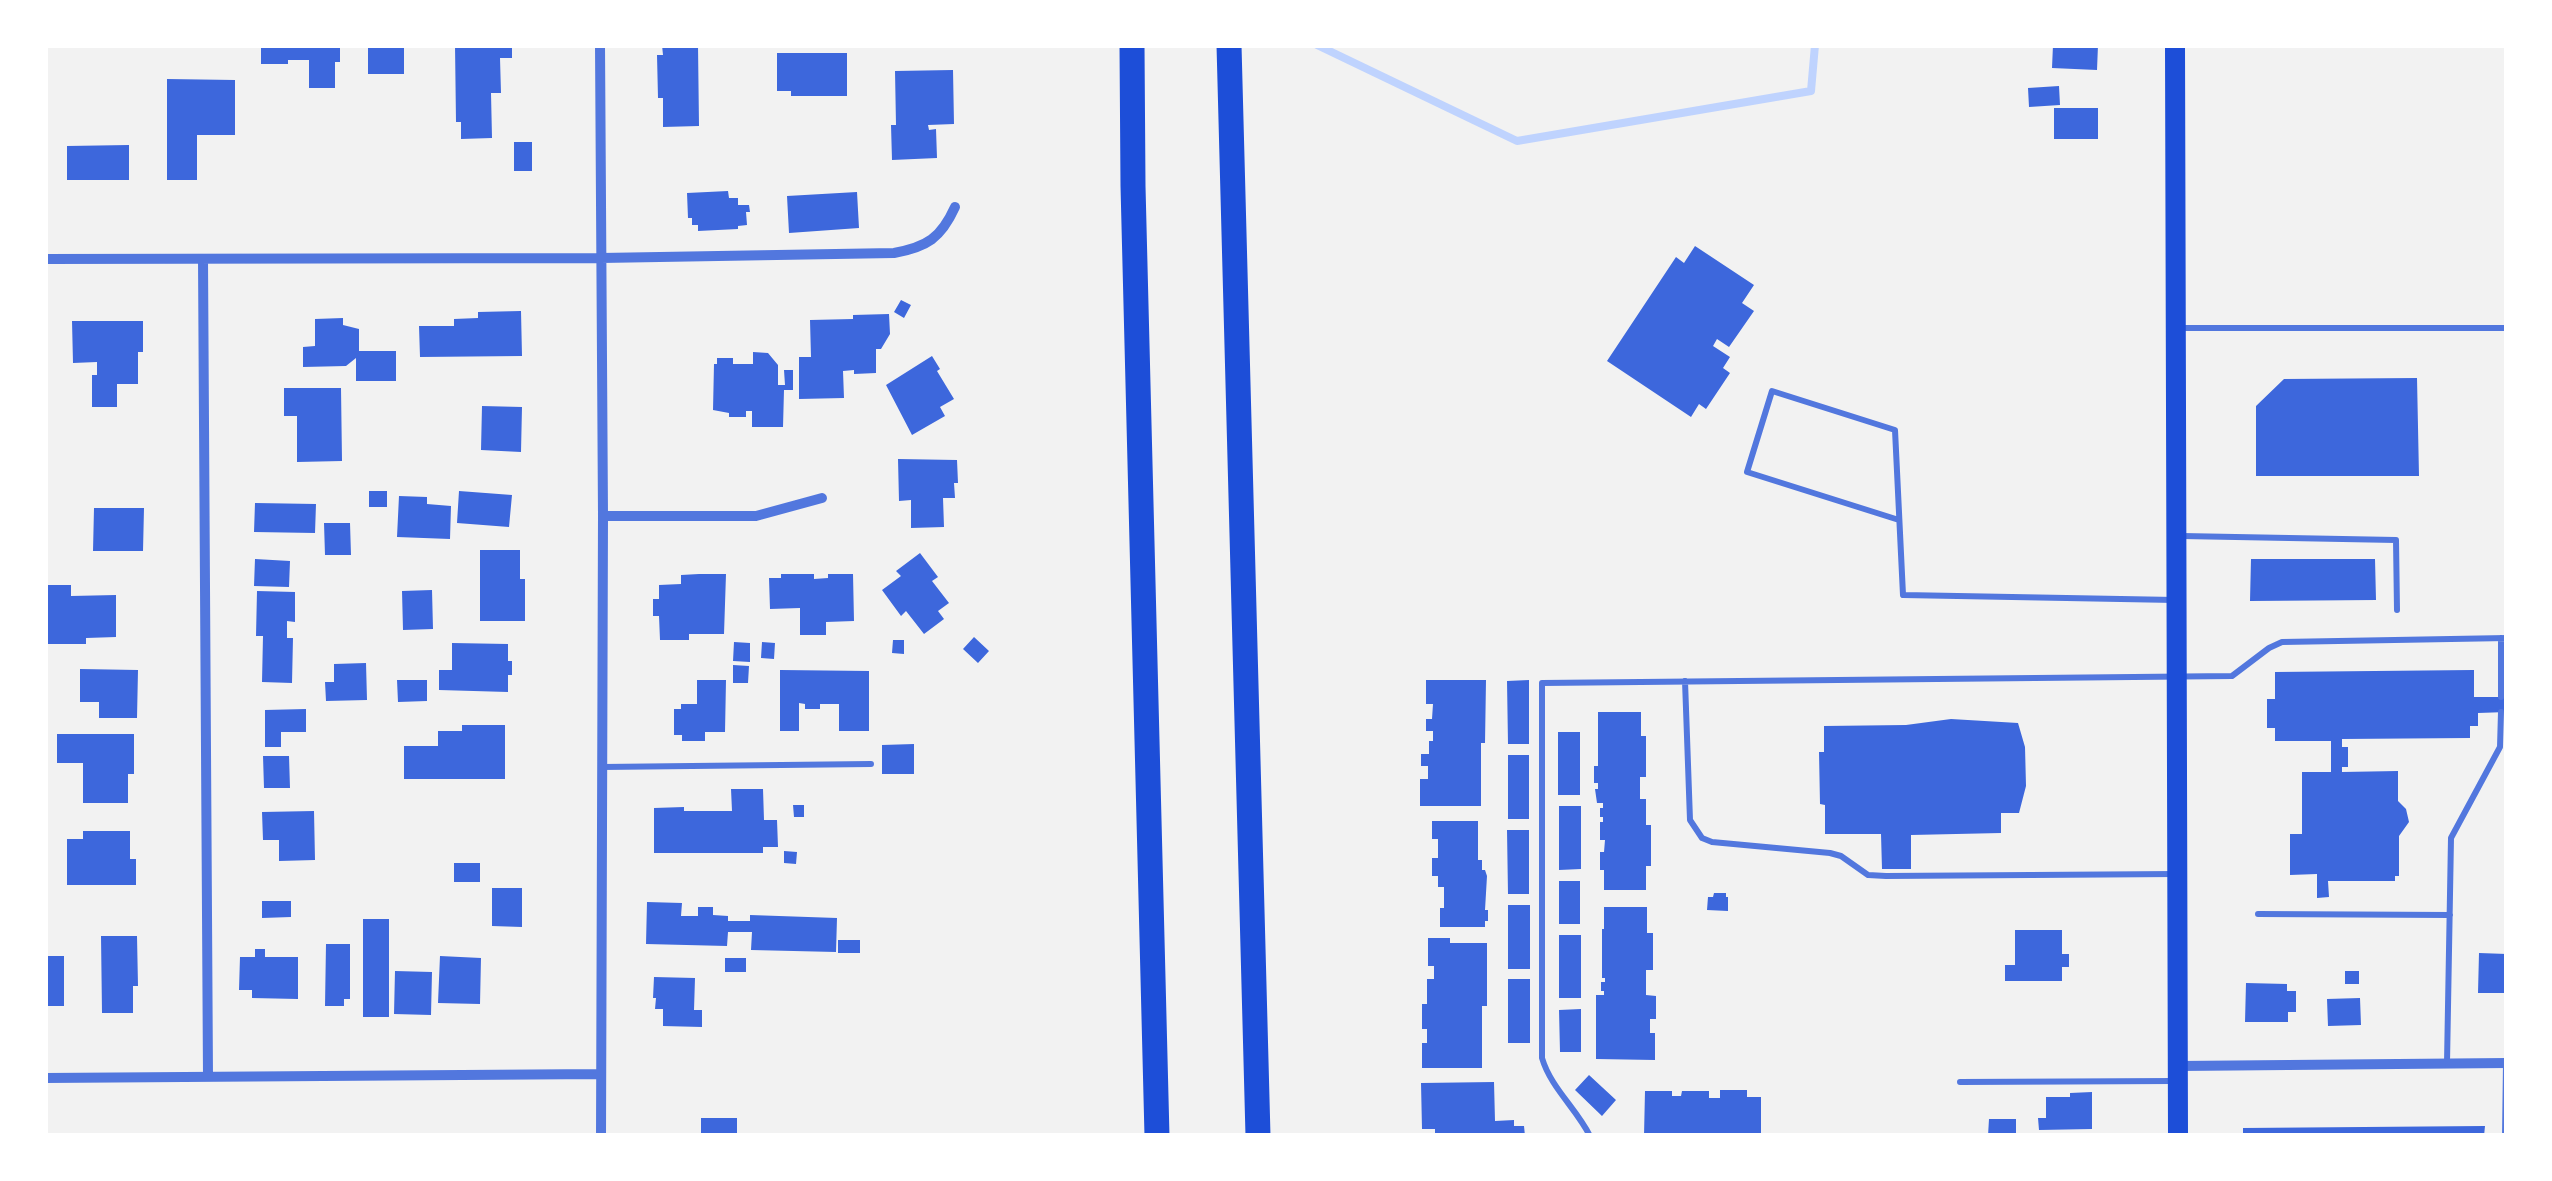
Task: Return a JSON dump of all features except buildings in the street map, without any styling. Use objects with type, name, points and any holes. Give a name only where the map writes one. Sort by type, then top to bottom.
[{"type":"highway","points":[[1129,45],[1158,1136]]},
{"type":"highway","points":[[1229,45],[1258,1136]]},
{"type":"main road","points":[[2175,45],[2178,1136]]},
{"type":"street","points":[[600,45],[601,1136]]},
{"type":"street","points":[[45,260],[894,253],[930,242],[946,228],[955,207]]},
{"type":"street","points":[[203,259],[208,1077]]},
{"type":"street","points":[[603,516],[756,516],[822,498]]},
{"type":"street","points":[[2178,1073],[2506,1063]]},
{"type":"street","points":[[45,1078],[601,1074]]},
{"type":"lane","points":[[2175,328],[2507,328]]},
{"type":"lane","points":[[1899,520],[1747,472],[1772,392],[1895,430],[1903,595],[2176,600]]},
{"type":"lane","points":[[2176,536],[2396,540],[2396,610]]},
{"type":"lane","points":[[1590,1136],[1548,1076],[1542,1058],[1542,682],[2232,676],[2282,642],[2504,638],[2501,697]]},
{"type":"lane","points":[[1685,681],[1690,820],[1702,838],[1712,842],[1841,856],[1868,875],[2177,874]]},
{"type":"lane","points":[[2447,1064],[2451,838],[2500,748],[2501,712]]},
{"type":"lane","points":[[602,766],[870,764]]},
{"type":"lane","points":[[2258,914],[2450,915]]},
{"type":"lane","points":[[2505,1136],[2506,1063]]},
{"type":"lane","points":[[1960,1082],[2178,1073]]},
{"type":"waterway","points":[[1317,45],[1517,141],[1811,91],[1815,45]]}]
